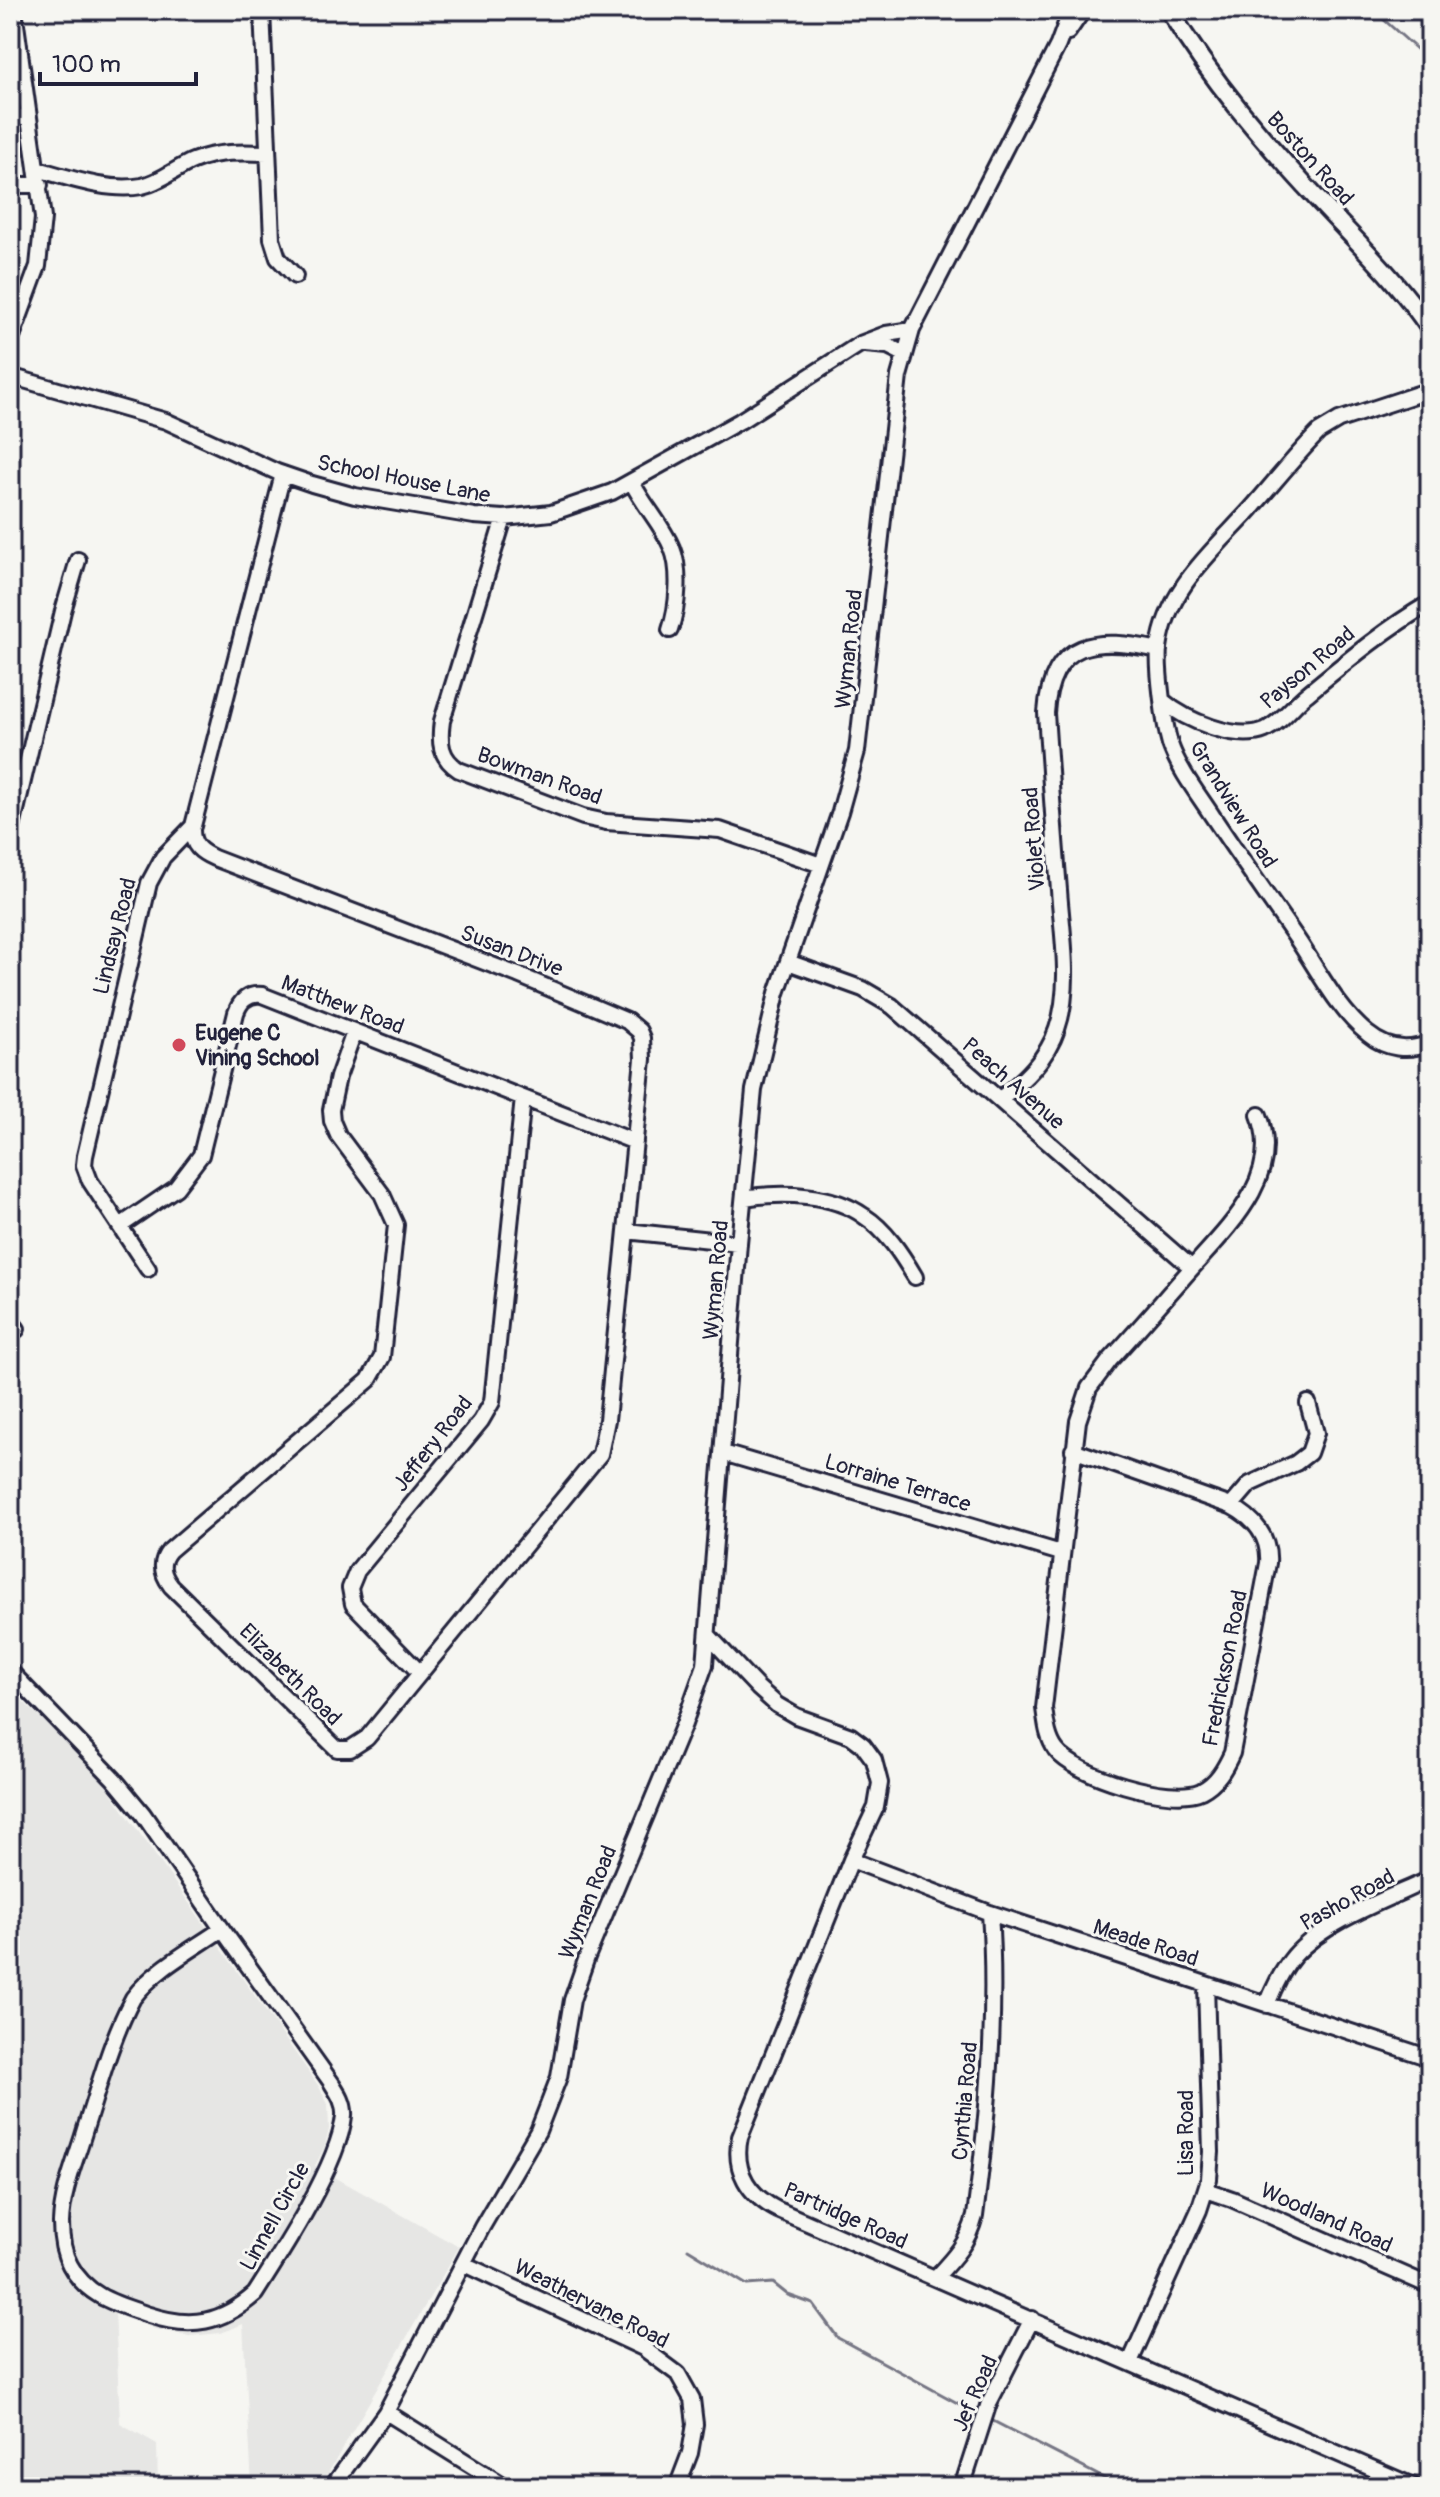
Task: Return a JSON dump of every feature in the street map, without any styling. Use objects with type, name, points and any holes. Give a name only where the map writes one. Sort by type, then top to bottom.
[{"type":"main road","name":"Boston Road","points":[[1169,10],[1192,48],[1269,146],[1388,273],[1428,323]]},
{"type":"street","points":[[10,342],[42,249],[43,218],[14,10]]},
{"type":"street","points":[[262,10],[274,249],[295,276]]},
{"type":"street","name":"Wyman Road","points":[[332,2487],[386,2412],[527,2151],[559,2077],[572,2000],[587,1957],[705,1665],[754,1090],[760,1054],[840,812],[861,731],[895,404],[904,354],[912,330],[1058,45],[1071,10]]},
{"type":"street","name":"Wyman Road","points":[[1058,45],[1083,10]]},
{"type":"street","points":[[10,117],[29,117]]},
{"type":"street","points":[[37,169],[96,184],[141,186],[206,156],[232,152],[268,153]]},
{"type":"street","points":[[10,185],[40,185]]},
{"type":"street","name":"School House Lane","points":[[10,376],[166,421],[283,474],[355,496],[474,516],[504,518],[565,510],[632,482],[740,421],[860,344],[886,334],[912,330]]},
{"type":"street","points":[[860,344],[888,346],[904,354]]},
{"type":"street","name":"Grandview Road","points":[[1430,390],[1334,422],[1319,432],[1188,578],[1167,617],[1159,650],[1163,701],[1171,744],[1186,775],[1347,1012],[1367,1033],[1382,1043],[1408,1049],[1430,1043]]},
{"type":"street","points":[[192,830],[283,474]]},
{"type":"street","points":[[632,482],[642,503],[673,549],[676,596],[675,616],[670,630]]},
{"type":"street","name":"Bowman Road","points":[[504,518],[442,721],[441,745],[447,760],[459,770],[583,817],[606,822],[720,830],[821,865]]},
{"type":"street","points":[[10,836],[15,792],[78,560]]},
{"type":"street","name":"Payson Road","points":[[1163,701],[1189,720],[1217,728],[1240,733],[1267,729],[1361,648],[1430,603]]},
{"type":"street","name":"Violet Road","points":[[1000,1099],[1019,1084],[1047,1051],[1056,1033],[1064,1001],[1046,713],[1050,684],[1062,660],[1081,647],[1106,642],[1159,650]]},
{"type":"street","name":"Susan Drive","points":[[192,830],[194,843],[214,858],[602,1009],[635,1027],[643,1046],[626,1231]]},
{"type":"street","name":"Lindsay Road","points":[[148,1269],[90,1181],[84,1165],[149,883],[163,857],[192,830]]},
{"type":"street","name":"Peach Avenue","points":[[788,962],[863,989],[892,1006],[1192,1268]]},
{"type":"street","name":"Matthew Road","points":[[120,1226],[176,1188],[201,1155],[236,1013],[252,994],[262,995],[635,1142]]},
{"type":"street","name":"Elizabeth Road","points":[[354,1032],[338,1077],[331,1110],[338,1135],[382,1194],[396,1225],[382,1357],[369,1380],[169,1551],[162,1570],[171,1586],[337,1749],[350,1749],[367,1738],[600,1454],[607,1420],[626,1231]]},
{"type":"street","name":"Jeffery Road","points":[[420,1673],[356,1610],[350,1588],[357,1571],[481,1421],[492,1402],[523,1098]]},
{"type":"street","name":"Fredrickson Road","points":[[1073,1450],[1231,1506],[1252,1522],[1264,1537],[1268,1563],[1232,1753],[1225,1769],[1200,1791],[1184,1795],[1137,1788],[1079,1768],[1054,1748],[1047,1731],[1044,1708],[1073,1450],[1080,1409],[1095,1378],[1227,1231],[1249,1199],[1260,1174],[1266,1134],[1259,1115]]},
{"type":"street","points":[[744,1198],[766,1194],[806,1197],[851,1209],[878,1227],[915,1277]]},
{"type":"street","points":[[626,1231],[739,1243]]},
{"type":"street","points":[[1231,1506],[1250,1484],[1296,1463],[1309,1453],[1316,1433],[1308,1403]]},
{"type":"street","name":"Lorraine Terrace","points":[[723,1453],[1061,1553]]},
{"type":"street","name":"Partridge Road","points":[[708,1635],[777,1705],[796,1716],[851,1736],[869,1752],[879,1771],[879,1794],[871,1818],[851,1860],[742,2130],[737,2152],[738,2165],[747,2185],[764,2202],[1415,2487]]},
{"type":"street","name":"Linnell Circle","points":[[10,1671],[136,1806],[343,2102],[344,2115],[338,2142],[320,2182],[255,2294],[221,2318],[184,2322],[117,2306],[96,2295],[79,2279],[69,2263],[63,2246],[61,2224],[64,2196],[96,2095],[133,1998],[153,1978],[222,1929]]},
{"type":"street","name":"Meade Road","points":[[851,1860],[990,1913],[1430,2058]]},
{"type":"street","name":"Pasho Road","points":[[1267,2005],[1284,1970],[1294,1956],[1312,1941],[1348,1919],[1430,1879]]},
{"type":"street","name":"Cynthia Road","points":[[935,2278],[959,2253],[969,2237],[975,2216],[992,2034],[990,1913]]},
{"type":"street","name":"Lisa Road","points":[[1130,2362],[1206,2190],[1211,2152],[1206,1985]]},
{"type":"street","name":"Woodland Road","points":[[1206,2190],[1430,2286]]},
{"type":"street","name":"Weathervane Road","points":[[464,2264],[643,2348],[678,2374],[692,2399],[695,2424],[693,2442],[677,2487]]},
{"type":"street","name":"Jef Road","points":[[962,2487],[989,2403],[1032,2319]]},
{"type":"street","points":[[386,2412],[506,2487]]},
{"type":"shaded area","points":[[10,1689],[95,1770],[318,2085],[328,2104],[329,2129],[315,2166],[459,2247],[320,2487],[252,2487],[243,2324],[221,2333],[189,2336],[155,2329],[115,2311],[120,2423],[157,2444],[158,2487],[10,2487]]},
{"type":"waterway","points":[[1373,10],[1430,61]]},
{"type":"waterway","points":[[10,1415],[20,1370]]},
{"type":"waterway","points":[[688,2249],[747,2285],[773,2283],[788,2295],[813,2304],[838,2338],[974,2412]]},
{"type":"waterway","points":[[993,2421],[1121,2487]]},
{"type":"place","name":"Eugene C Vining School","points":[[179,1045]]}]
